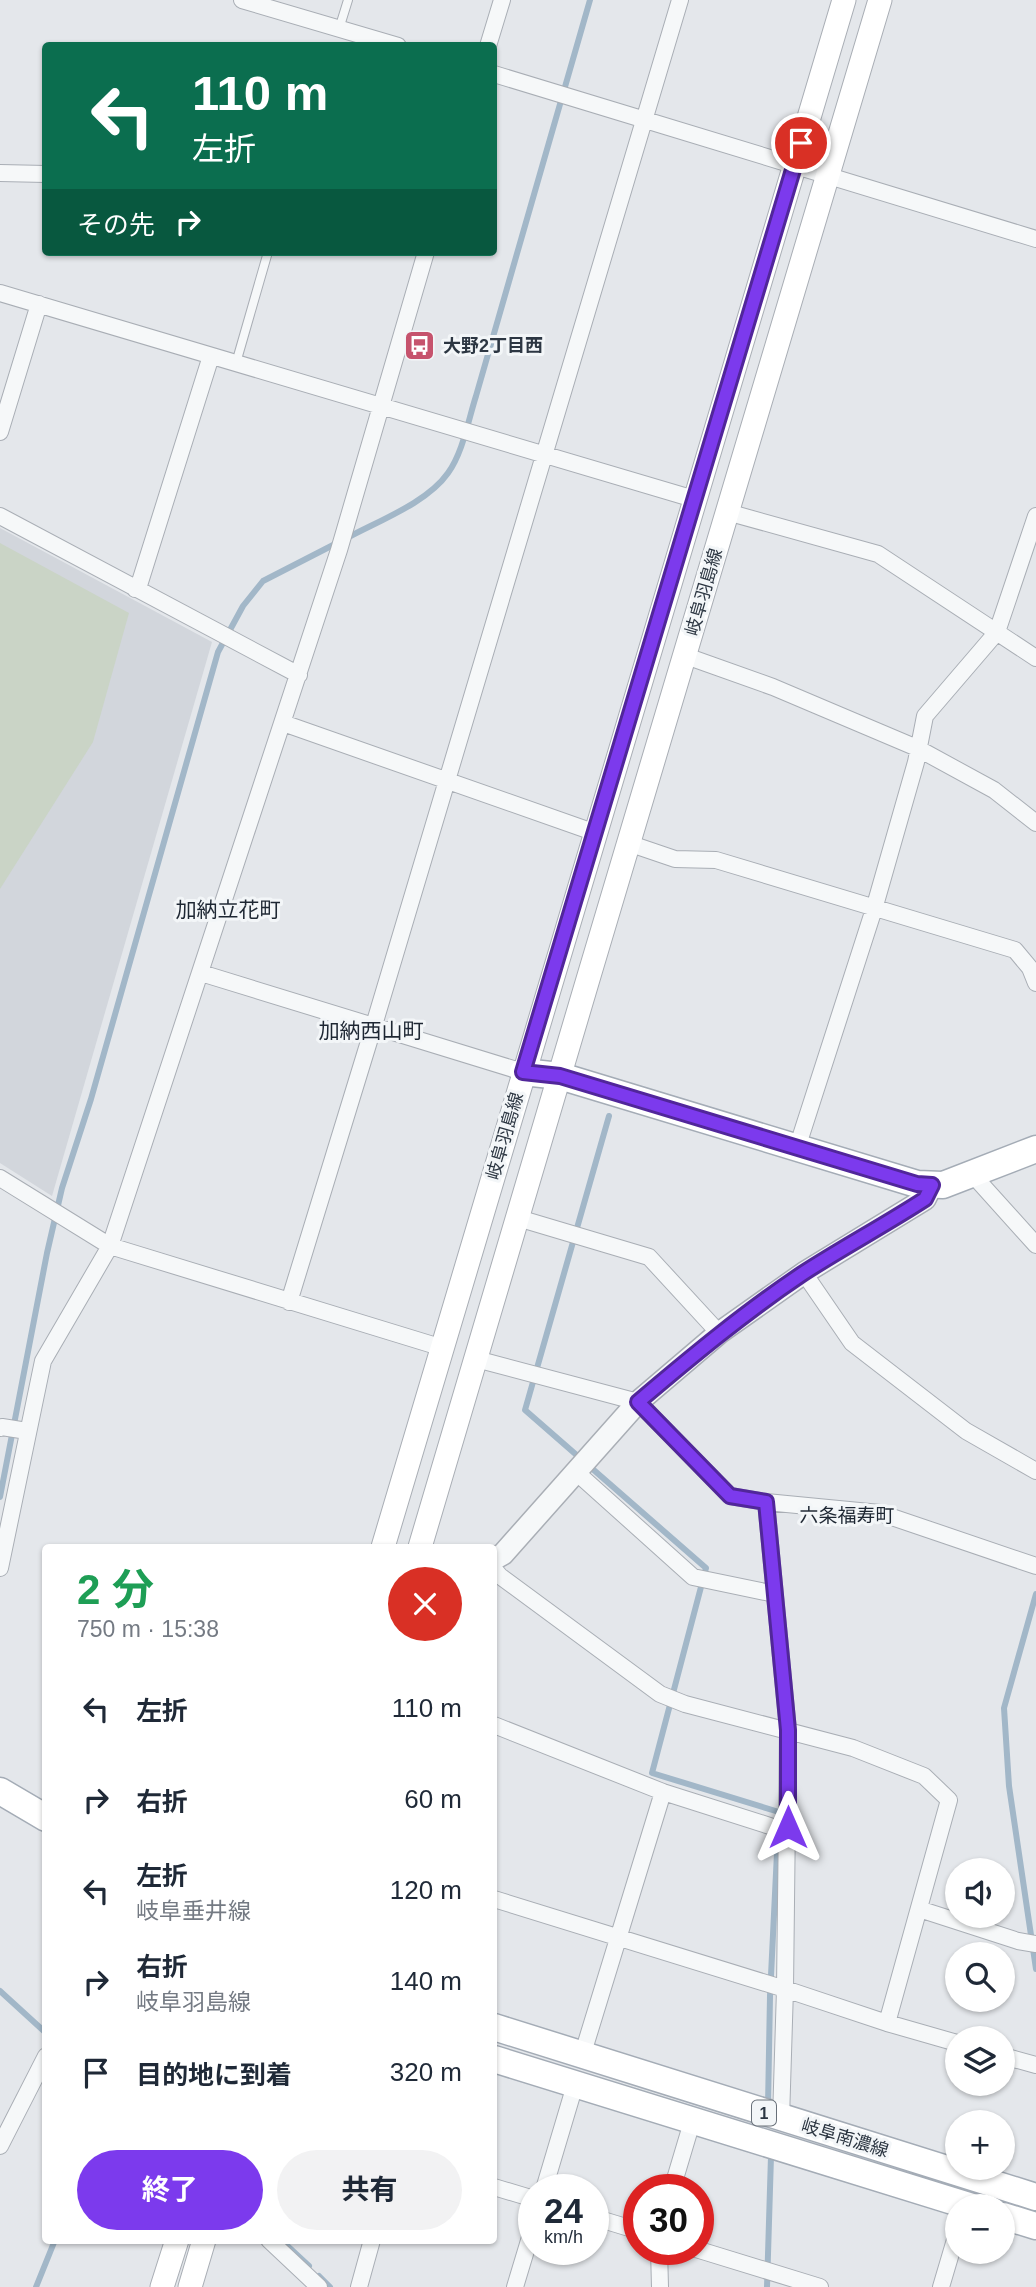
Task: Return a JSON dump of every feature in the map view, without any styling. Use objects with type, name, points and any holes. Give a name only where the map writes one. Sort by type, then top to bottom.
[{"type":"main road","name":"岐阜羽島線","points":[[384,1544],[844,0]]},
{"type":"main road","name":"岐阜羽島線","points":[[421,1544],[880,0]]},
{"type":"main road","points":[[523,1072],[560,1076],[917,1184],[943,1185],[1036,1149]]},
{"type":"main road","points":[[0,1791],[42,1816]]},
{"type":"main road","name":"岐阜南濃線","points":[[497,2028],[780,2119],[1036,2197]]},
{"type":"main road","name":"岐阜南濃線","points":[[497,2060],[945,2199]]},
{"type":"main road","points":[[1015,2220],[1036,2226]]},
{"type":"main road","points":[[163,2287],[176,2244]]},
{"type":"main road","points":[[190,2287],[203,2244]]},
{"type":"street","points":[[242,0],[384,42]]},
{"type":"street","points":[[489,42],[502,0]]},
{"type":"street","points":[[289,1303],[680,0]]},
{"type":"street","points":[[335,42],[339,29]]},
{"type":"street","points":[[497,75],[1036,239]]},
{"type":"street","points":[[0,173],[42,174]]},
{"type":"street","points":[[0,1568],[12,1429],[43,1360],[110,1246],[339,550],[425,256]]},
{"type":"street","points":[[0,293],[694,499]]},
{"type":"street","points":[[0,432],[39,304]]},
{"type":"street","points":[[135,589],[211,355]]},
{"type":"street","points":[[727,512],[878,554],[1036,657]]},
{"type":"street","points":[[0,516],[299,675]]},
{"type":"street","points":[[797,1148],[874,909],[916,762],[925,716],[997,632],[1036,516]]},
{"type":"street","points":[[686,656],[773,687],[917,748],[994,790],[1036,823]]},
{"type":"street","points":[[283,723],[596,833]]},
{"type":"street","points":[[628,843],[675,859],[716,860],[1016,950],[1030,968],[1036,983]]},
{"type":"street","points":[[201,973],[523,1072]]},
{"type":"street","points":[[973,1175],[1036,1245]]},
{"type":"street","points":[[0,1178],[110,1246],[443,1348]]},
{"type":"street","points":[[497,1557],[503,1554],[638,1402],[719,1333],[804,1273],[925,1199],[932,1185]]},
{"type":"street","points":[[518,1218],[649,1257],[719,1333]]},
{"type":"street","points":[[804,1273],[852,1343],[966,1432],[1036,1471]]},
{"type":"street","points":[[476,1359],[638,1402],[730,1496],[880,1513],[1036,1566]]},
{"type":"street","points":[[576,1472],[693,1577],[775,1594]]},
{"type":"street","points":[[766,1502],[788,1730],[785,1989],[780,2119]]},
{"type":"street","points":[[497,1572],[660,1694],[685,1704],[853,1748],[924,1776],[949,1800],[887,2023]]},
{"type":"street","points":[[497,1726],[663,1792],[774,1827],[788,1827]]},
{"type":"street","points":[[582,2056],[663,1792]]},
{"type":"street","points":[[497,1900],[945,2040]]},
{"type":"street","points":[[919,1909],[1018,1941],[1036,1944]]},
{"type":"street","points":[[1015,2059],[1036,2065]]},
{"type":"street","points":[[0,2146],[42,2064]]},
{"type":"street","points":[[548,2174],[575,2085]]},
{"type":"street","points":[[676,2174],[692,2122]]},
{"type":"street","points":[[497,2189],[518,2195]]},
{"type":"street","points":[[273,2244],[318,2287]]},
{"type":"street","points":[[359,2287],[371,2244]]},
{"type":"street","points":[[714,2255],[820,2287]]},
{"type":"street","points":[[941,2287],[948,2264]]},
{"type":"street","points":[[515,2287],[522,2265]]},
{"type":"street","points":[[659,2265],[660,2287]]},
{"type":"lane","points":[[339,29],[348,0]]},
{"type":"lane","points":[[236,363],[267,256]]},
{"type":"shaded area","points":[[0,528],[212,642],[52,1196],[0,1163]]},
{"type":"green space","points":[[0,543],[129,613],[93,742],[0,889]]},
{"type":"waterway","points":[[347,538],[428,493],[448,473],[458,456],[590,0]]},
{"type":"waterway","points":[[0,1497],[62,1188],[91,1099],[218,652],[243,606],[263,581],[337,543]]},
{"type":"waterway","points":[[609,1116],[525,1410],[706,1568],[652,1773],[779,1812],[770,1996],[768,2106]]},
{"type":"waterway","points":[[1036,1594],[1004,1708],[1009,1786],[1036,1969]]},
{"type":"waterway","points":[[0,1991],[42,2029]]},
{"type":"waterway","points":[[767,2287],[771,2156]]},
{"type":"waterway","points":[[36,2287],[53,2244]]},
{"type":"waterway","points":[[285,2244],[309,2266]]},
{"type":"waterway","points":[[319,2276],[330,2287]]},
{"type":"place","name":"大野2丁目西","points":[[420,346]]},
{"type":"district","name":"加納立花町","points":[[228,909]]},
{"type":"district","name":"加納西山町","points":[[371,1030]]},
{"type":"district","name":"六条福寿町","points":[[847,1515]]},
{"type":"route","points":[[788,1827],[788,1730],[766,1502],[730,1496],[638,1402],[719,1333],[804,1273],[925,1199],[932,1185],[917,1184],[560,1076],[523,1072],[801,143]]}]
